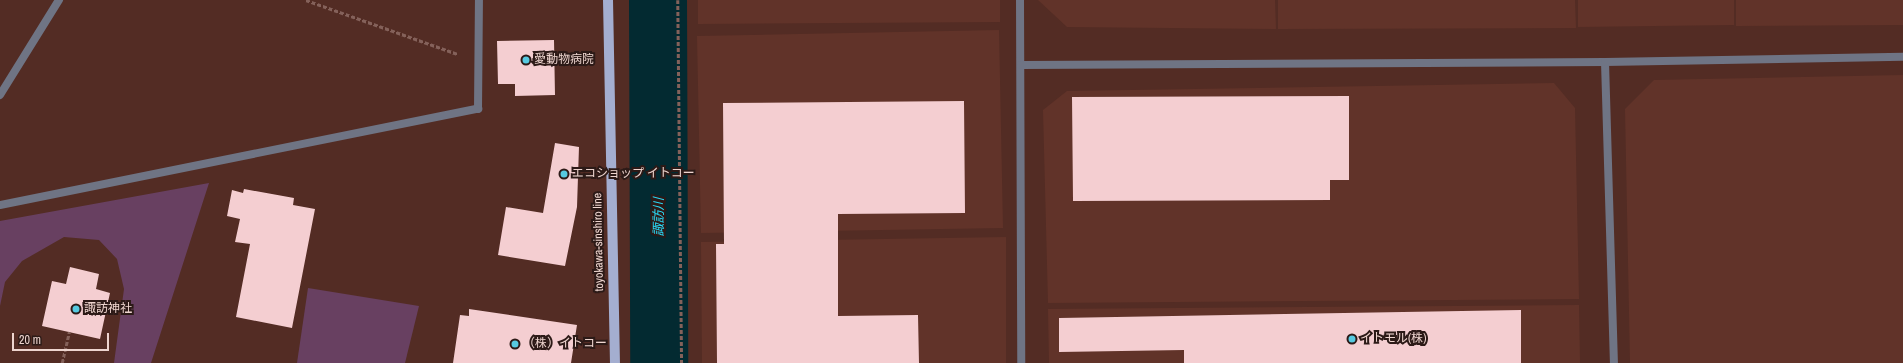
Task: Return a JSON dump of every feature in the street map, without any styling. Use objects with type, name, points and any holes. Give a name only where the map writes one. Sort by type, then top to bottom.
[{"type":"main road","name":"toyokawa-sinshiro line","points":[[608,0],[615,363]]},
{"type":"street","points":[[0,95],[59,0]]},
{"type":"street","points":[[0,205],[478,109],[479,0]]},
{"type":"street","points":[[1020,0],[1021,363]]},
{"type":"street","points":[[1021,65],[1605,62],[1903,57]]},
{"type":"street","points":[[1605,62],[1614,363]]},
{"type":"path","points":[[306,0],[479,62]]},
{"type":"path","points":[[678,0],[682,363]]},
{"type":"path","points":[[62,363],[69,332]]},
{"type":"shaded area","points":[[698,0],[1000,0],[1000,22],[698,24]]},
{"type":"shaded area","points":[[1038,0],[1275,0],[1276,29],[1067,27]]},
{"type":"shaded area","points":[[1278,0],[1575,0],[1576,28],[1278,29]]},
{"type":"shaded area","points":[[1578,0],[1734,0],[1734,25],[1578,27]]},
{"type":"shaded area","points":[[1736,0],[1903,0],[1903,25],[1736,26]]},
{"type":"shaded area","points":[[999,30],[1003,228],[701,233],[697,36]]},
{"type":"shaded area","points":[[1903,75],[1903,363],[1630,363],[1625,109],[1654,80]]},
{"type":"shaded area","points":[[1554,83],[1575,108],[1579,299],[1048,303],[1043,110],[1067,91]]},
{"type":"shaded area","points":[[209,183],[151,363],[114,363],[124,289],[117,259],[99,240],[64,237],[22,261],[5,282],[0,306],[0,221]]},
{"type":"shaded area","points":[[1006,237],[1006,363],[702,363],[701,242]]},
{"type":"shaded area","points":[[308,288],[419,306],[405,363],[297,363]]},
{"type":"shaded area","name":"イトモル(株)","points":[[1579,305],[1580,363],[1049,363],[1048,309]]},
{"type":"building","name":"愛動物病院","points":[[554,40],[555,95],[515,96],[515,84],[498,84],[497,41]]},
{"type":"building","points":[[1349,96],[1349,180],[1330,180],[1330,200],[1073,201],[1072,97]]},
{"type":"building","points":[[964,101],[965,213],[838,214],[838,316],[918,315],[919,363],[717,363],[716,244],[724,244],[723,103]]},
{"type":"building","points":[[555,143],[579,147],[577,207],[565,266],[498,255],[506,207],[543,213]]},
{"type":"building","points":[[244,189],[294,198],[293,205],[315,209],[292,328],[236,317],[250,244],[235,242],[240,219],[227,216],[232,190],[243,193]]},
{"type":"building","name":"諏訪神社","points":[[70,267],[99,274],[96,289],[110,293],[100,339],[42,326],[52,281],[66,284]]},
{"type":"building","name":"（株）イトコー","points":[[469,309],[577,325],[571,363],[453,363],[460,315],[469,316]]},
{"type":"building","name":"イトモル(株)","points":[[1521,310],[1521,363],[1184,363],[1184,350],[1059,352],[1059,318]]},
{"type":"waterway","name":"諏訪川","points":[[658,0],[659,363]]},
{"type":"place","name":"愛動物病院","points":[[526,60]]},
{"type":"place","name":"エコショップ イトコー","points":[[564,174]]},
{"type":"place","name":"諏訪神社","points":[[76,309]]},
{"type":"place","name":"イトモル(株)","points":[[1352,339]]},
{"type":"place","name":"（株）イトコー","points":[[515,344]]}]
